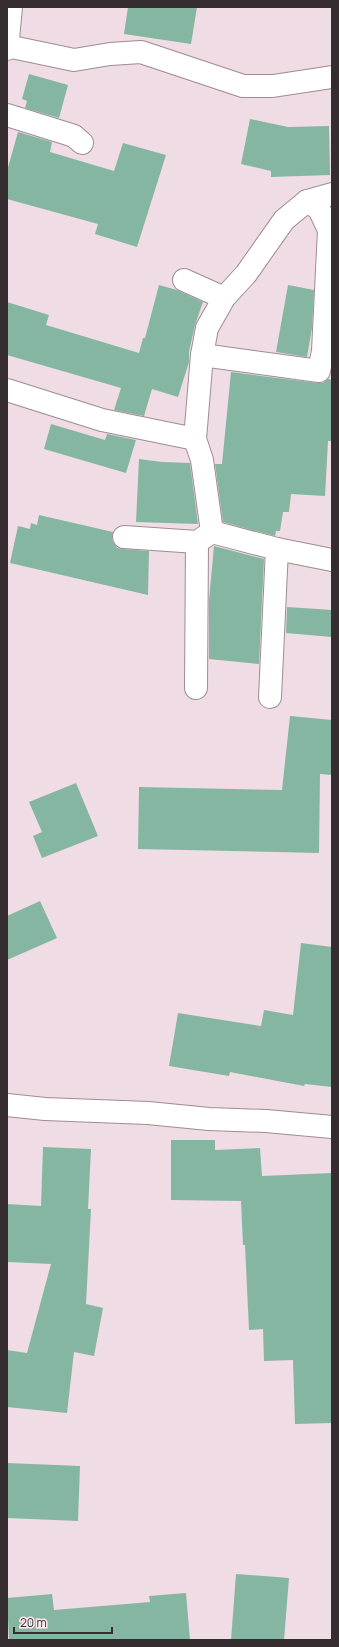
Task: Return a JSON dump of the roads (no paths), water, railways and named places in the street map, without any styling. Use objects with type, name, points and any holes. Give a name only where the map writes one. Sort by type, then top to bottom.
[{"type":"street","points":[[7,49],[11,7]]},
{"type":"street","points":[[7,46],[74,60],[110,54],[141,52],[243,86],[273,86],[332,77]]},
{"type":"street","points":[[7,115],[74,136],[82,143]]},
{"type":"street","points":[[196,688],[204,537],[202,460],[195,438],[202,355],[207,328],[224,298],[251,268],[284,220],[307,201],[332,194]]},
{"type":"street","points":[[202,355],[320,371],[323,351],[329,230],[319,209],[307,201]]},
{"type":"street","points":[[184,280],[224,298]]},
{"type":"street","points":[[7,390],[102,420],[195,438]]},
{"type":"street","points":[[124,537],[204,537],[332,560]]},
{"type":"street","points":[[270,697],[277,549]]},
{"type":"street","points":[[7,1105],[45,1109],[148,1114],[209,1119],[266,1120],[332,1128]]}]
